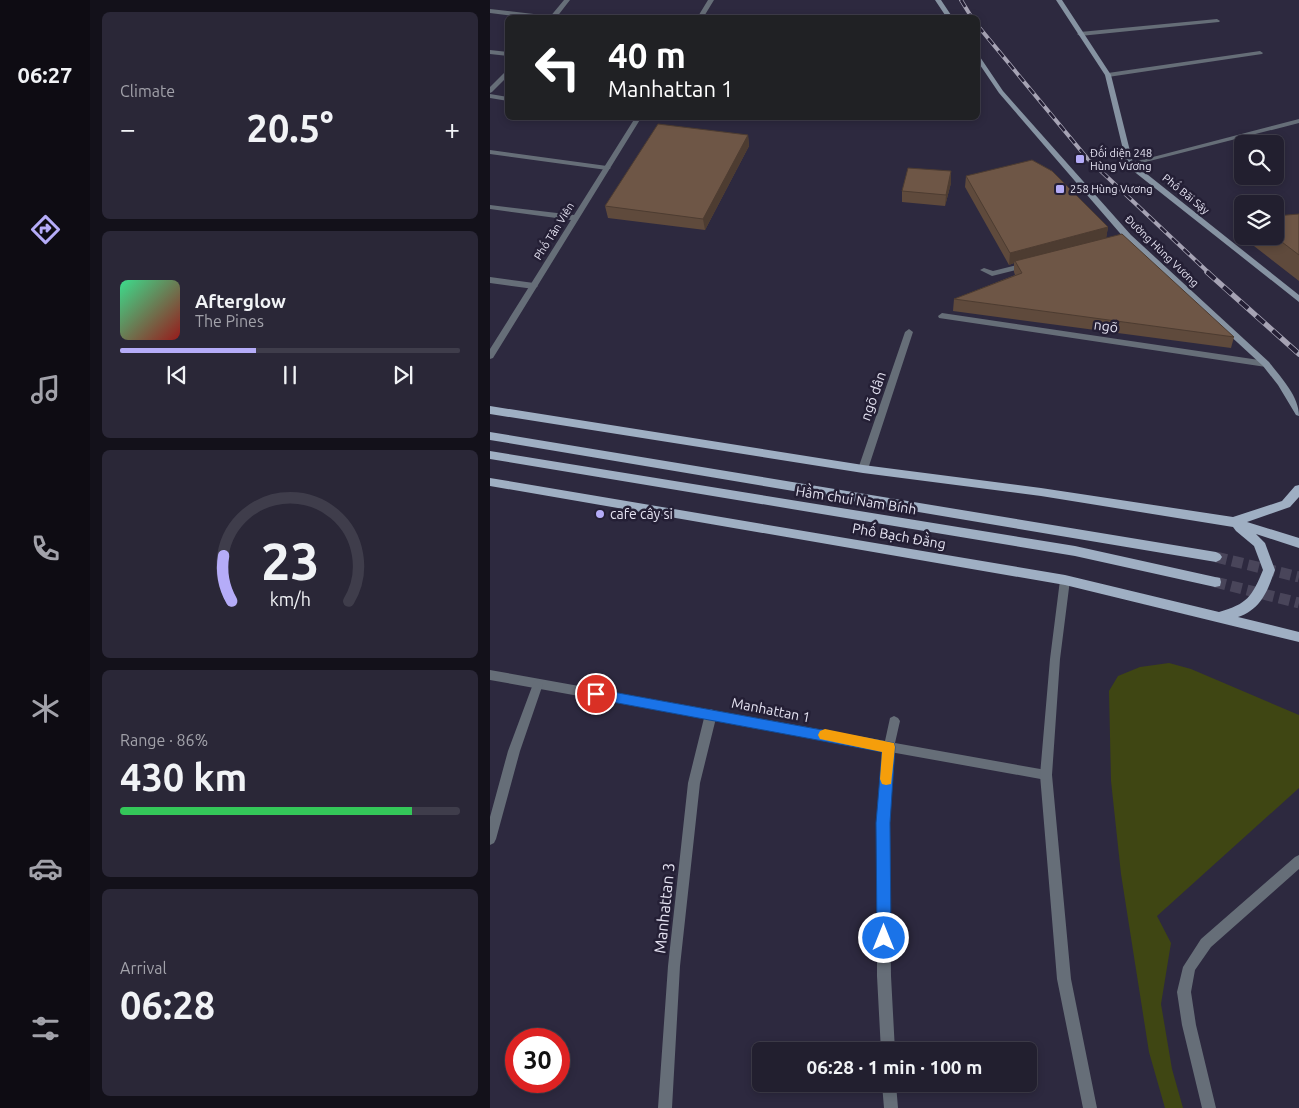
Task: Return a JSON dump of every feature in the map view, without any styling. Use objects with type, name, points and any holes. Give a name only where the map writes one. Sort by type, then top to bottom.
[{"type":"main road","points":[[938,0],[948,15]]},
{"type":"main road","points":[[1059,0],[1108,75],[1130,164]]},
{"type":"main road","name":"Đường Hùng Vương","points":[[980,61],[1001,92],[1128,237],[1266,364],[1281,383],[1299,413]]},
{"type":"main road","name":"Phố Bãi Sậy","points":[[1130,164],[1299,299]]},
{"type":"main road","name":"Đường Hùng Vương","points":[[1281,383],[1299,400]]},
{"type":"main road","points":[[490,410],[863,469],[1041,492],[1233,522],[1299,543]]},
{"type":"main road","name":"Hầm chui Nam Bính","points":[[490,436],[1216,556]]},
{"type":"main road","name":"Hầm chui Nam Bính","points":[[490,455],[1075,551],[1215,582]]},
{"type":"main road","name":"Phố Bạch Đằng","points":[[490,482],[1065,580],[1299,637]]},
{"type":"main road","points":[[1233,522],[1286,504],[1299,489]]},
{"type":"main road","points":[[1220,617],[1250,607],[1261,591],[1269,570],[1259,543],[1233,522]]},
{"type":"street","points":[[554,15],[567,0]]},
{"type":"street","points":[[702,15],[711,0]]},
{"type":"street","points":[[490,11],[525,15]]},
{"type":"street","points":[[1080,34],[1217,21]]},
{"type":"street","points":[[490,52],[505,54]]},
{"type":"street","points":[[1108,75],[1260,53]]},
{"type":"street","points":[[490,91],[505,74]]},
{"type":"street","points":[[490,96],[505,98]]},
{"type":"street","name":"Phố Tản Viên","points":[[491,354],[637,120]]},
{"type":"street","points":[[1130,164],[1299,121]]},
{"type":"street","points":[[490,152],[607,168]]},
{"type":"street","points":[[490,207],[576,218]]},
{"type":"street","points":[[1119,239],[1128,237]]},
{"type":"street","points":[[984,270],[992,274],[1037,261]]},
{"type":"street","points":[[490,280],[534,286]]},
{"type":"street","name":"ngõ","points":[[942,316],[1266,364]]},
{"type":"street","name":"ngõ dân","points":[[863,469],[909,332]]},
{"type":"street","points":[[1065,580],[1046,775],[1064,979],[1090,1108]]},
{"type":"street","name":"Manhattan 1","points":[[490,675],[1046,775]]},
{"type":"street","points":[[490,839],[514,751],[538,684]]},
{"type":"street","name":"Manhattan 3","points":[[665,1108],[674,966],[694,783],[710,714]]},
{"type":"street","points":[[888,1042],[884,976],[883,823],[889,747],[894,721]]},
{"type":"street","points":[[1209,1108],[1189,1026],[1184,992],[1189,967],[1206,943],[1299,861]]},
{"type":"street","points":[[889,1092],[890,1108]]},
{"type":"green space","points":[[1169,663],[1191,669],[1299,715],[1299,788],[1157,916],[1171,943],[1161,1004],[1172,1069],[1183,1108],[1165,1108],[1149,1052],[1121,874],[1111,781],[1109,691],[1118,676],[1140,667]]},
{"type":"building","points":[[658,124],[748,135],[703,219],[605,206]]},
{"type":"building","points":[[1032,160],[1052,171],[1108,227],[1010,253],[966,176]]},
{"type":"building","points":[[908,168],[951,171],[946,195],[902,191]]},
{"type":"building","points":[[1299,214],[1299,255],[1284,244],[1284,215]]},
{"type":"building","points":[[1122,234],[1234,337],[954,299],[1022,273],[1015,261]]},
{"type":"tunnel","points":[[1216,557],[1299,577]]},
{"type":"tunnel","points":[[1215,582],[1299,603]]},
{"type":"railway","points":[[961,0],[970,15]]},
{"type":"railway","points":[[980,28],[1087,158],[1209,273]]},
{"type":"railway","points":[[1207,272],[1299,354]]},
{"type":"slow traffic","points":[[825,735],[889,747],[886,779]]},
{"type":"place","name":"Đối diện 248 Hùng Vương","points":[[1080,159]]},
{"type":"place","name":"258 Hùng Vương","points":[[1060,189]]},
{"type":"place","name":"cafe cây si","points":[[600,514]]},
{"type":"route","points":[[596,694],[889,747],[883,823],[884,938]]}]
